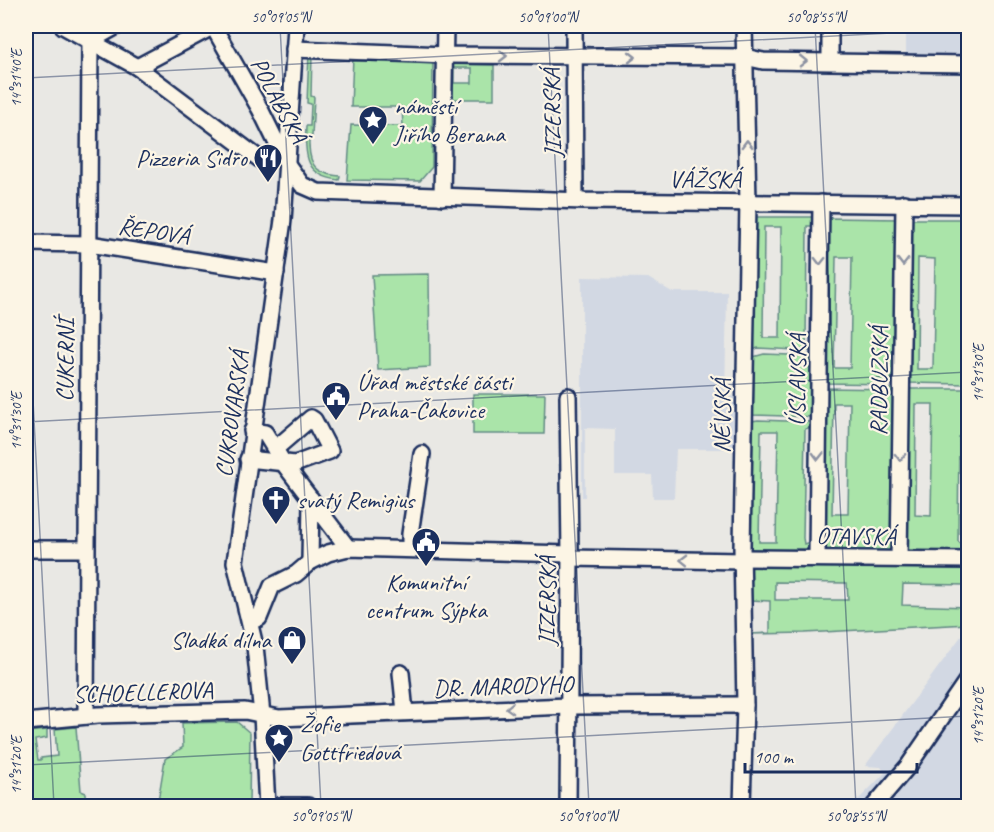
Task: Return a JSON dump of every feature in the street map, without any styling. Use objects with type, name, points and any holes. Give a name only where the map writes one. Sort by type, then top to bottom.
[{"type":"street","points":[[63,26],[137,68],[265,163]]},
{"type":"street","points":[[90,41],[117,26]]},
{"type":"street","points":[[137,68],[214,26]]},
{"type":"street","name":"POLABSKÁ","points":[[214,26],[287,164]]},
{"type":"street","name":"CUKROVARSKÁ","points":[[267,807],[262,715],[250,622],[235,562],[284,220],[296,26]]},
{"type":"street","points":[[287,164],[302,185],[318,192],[442,197],[445,26]]},
{"type":"street","name":"JIZERSKÁ","points":[[574,26],[575,200]]},
{"type":"street","name":"NĚVSKÁ","points":[[742,807],[745,705],[742,560],[748,202],[744,26]]},
{"type":"street","points":[[830,26],[830,61]]},
{"type":"street","name":"CUKERNÍ","points":[[86,716],[90,41]]},
{"type":"street","points":[[294,49],[445,55],[745,57],[763,60],[969,64]]},
{"type":"street","name":"VÁŽSKÁ","points":[[442,197],[969,205]]},
{"type":"street","name":"ÚSLAVSKÁ","points":[[817,557],[821,202]]},
{"type":"street","name":"RADBUZSKÁ","points":[[899,559],[904,203]]},
{"type":"street","name":"ŘEPOVÁ","points":[[26,243],[89,244],[276,273]]},
{"type":"street","name":"JIZERSKÁ","points":[[568,396],[570,556],[568,807]]},
{"type":"street","points":[[248,459],[295,464],[330,450],[314,420],[309,419],[275,449]]},
{"type":"street","points":[[252,431],[265,434],[284,464],[348,548]]},
{"type":"street","points":[[410,549],[422,454]]},
{"type":"street","points":[[310,562],[311,499]]},
{"type":"street","name":"OTAVSKÁ","points":[[250,622],[259,618],[272,586],[296,574],[310,562],[348,548],[742,560],[817,557],[969,560]]},
{"type":"street","points":[[26,549],[86,549]]},
{"type":"street","points":[[401,673],[405,712]]},
{"type":"street","points":[[874,807],[909,765],[969,679]]},
{"type":"street","name":"DR. MARODYHO","points":[[262,715],[279,718],[568,706],[745,705]]},
{"type":"street","name":"SCHOELLEROVA","points":[[26,722],[86,716],[245,711],[262,715]]},
{"type":"street","points":[[275,807],[308,807]]},
{"type":"shaded area","points":[[906,26],[968,26],[968,54],[906,53]]},
{"type":"shaded area","points":[[582,277],[648,278],[672,292],[727,292],[725,396],[734,397],[734,449],[676,449],[674,498],[653,498],[652,475],[615,475],[615,429],[585,428],[585,497],[582,497]]},
{"type":"shaded area","points":[[968,627],[968,806],[852,806],[885,773],[881,767],[865,766]]},
{"type":"green space","points":[[309,53],[312,53],[311,96],[314,97],[309,153],[318,169],[340,176],[339,180],[319,174],[309,163],[307,155],[306,126],[310,126],[311,104],[307,103]]},
{"type":"green space","points":[[353,57],[433,57],[432,167],[420,181],[347,180],[351,125],[403,126],[402,107],[351,107]]},
{"type":"green space","points":[[451,64],[494,65],[494,99],[450,99]],"holes":[[[454,68],[472,68],[472,83],[454,83]]]},
{"type":"green space","points":[[755,217],[817,217],[817,226],[807,226],[806,345],[815,345],[815,351],[758,348],[753,350]],"holes":[[[764,227],[781,227],[780,338],[763,338]]]},
{"type":"green space","points":[[826,218],[900,219],[898,384],[823,383]],"holes":[[[836,257],[852,257],[850,368],[834,368]]]},
{"type":"green space","points":[[908,219],[968,219],[968,384],[906,383]],"holes":[[[918,258],[935,259],[933,369],[917,369]]]},
{"type":"green space","points":[[429,274],[430,367],[378,370],[372,275]]},
{"type":"green space","points":[[764,354],[815,356],[814,417],[752,415],[753,357]]},
{"type":"green space","points":[[823,388],[897,389],[892,552],[821,551]],"holes":[[[834,403],[850,403],[848,514],[832,514]]]},
{"type":"green space","points":[[906,389],[968,389],[968,431],[959,437],[958,541],[963,547],[967,544],[965,553],[904,552]],"holes":[[[916,404],[933,404],[931,516],[915,515]]]},
{"type":"green space","points":[[473,394],[545,394],[544,434],[473,434]]},
{"type":"green space","points":[[752,421],[814,422],[814,426],[805,429],[803,538],[804,544],[812,541],[812,549],[750,551]],"holes":[[[761,431],[778,431],[776,542],[759,542]]]},
{"type":"green space","points":[[750,564],[968,567],[968,585],[903,584],[902,605],[968,607],[968,624],[750,634],[770,633],[770,601],[750,600]],"holes":[[[775,582],[847,583],[848,600],[775,600]]]},
{"type":"green space","points":[[237,722],[250,733],[249,806],[191,806],[158,801],[165,759],[183,747],[182,723]]},
{"type":"green space","points":[[76,727],[81,791],[86,793],[86,806],[26,806],[26,732],[47,730],[47,738],[35,740],[38,760],[41,760],[41,758],[57,756],[55,729]]},
{"type":"place","name":"náměstí Jiřího Berana","points":[[373,146]]},
{"type":"place","name":"Pizzeria Sidro","points":[[268,184]]},
{"type":"place","name":"Úřad městské části Praha-Čakovice","points":[[336,422]]},
{"type":"place","name":"svatý Remigius","points":[[276,526]]},
{"type":"place","name":"Komunitní centrum Sýpka","points":[[426,568]]},
{"type":"place","name":"Sladká dílna","points":[[292,666]]},
{"type":"place","name":"Žofie Gottfriedová","points":[[279,764]]}]
